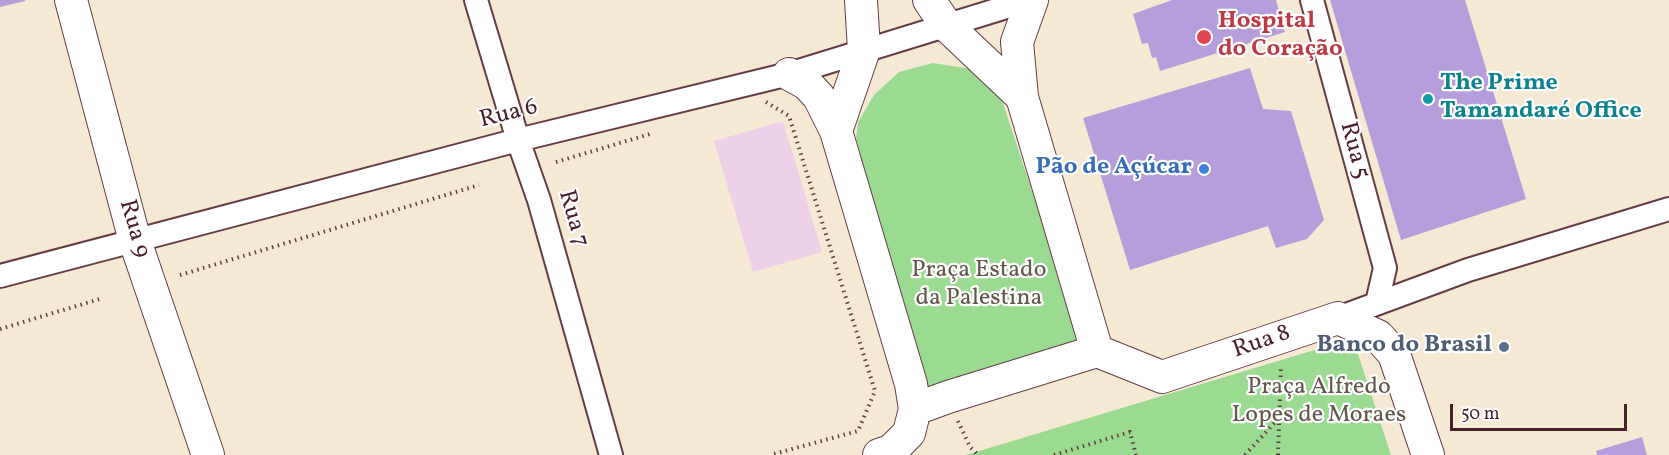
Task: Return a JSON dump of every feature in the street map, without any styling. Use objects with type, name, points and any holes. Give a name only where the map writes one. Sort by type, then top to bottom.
[{"type":"main road","name":"Rua 9","points":[[70,0],[135,241],[208,455]]},
{"type":"main road","points":[[836,131],[864,50],[861,0]]},
{"type":"main road","points":[[915,410],[948,397],[1097,351],[1022,97],[1017,42],[1031,0]]},
{"type":"main road","points":[[938,13],[1022,97]]},
{"type":"main road","points":[[789,74],[807,84],[819,96],[836,131],[911,384],[915,410],[909,433],[891,451],[879,455]]},
{"type":"main road","points":[[1338,318],[1378,336],[1394,354],[1428,455]]},
{"type":"main road","name":"Rua 8","points":[[1097,351],[1162,377],[1338,318]]},
{"type":"street","name":"Rua 7","points":[[476,0],[518,140],[539,200],[611,455]]},
{"type":"street","name":"Rua 6","points":[[0,276],[518,140],[789,74],[864,50],[938,13],[1031,0]]},
{"type":"street","name":"Rua 5","points":[[1312,0],[1385,268],[1377,303]]},
{"type":"street","name":"Rua 8","points":[[1338,318],[1468,270],[1669,209]]},
{"type":"path","points":[[762,100],[789,116],[875,392],[858,430],[770,455]]},
{"type":"path","points":[[180,275],[479,185]]},
{"type":"path","points":[[0,329],[103,298]]},
{"type":"path","points":[[1278,455],[1282,336]]},
{"type":"path","points":[[1245,455],[1280,418]]},
{"type":"path","points":[[1054,455],[1130,432],[1136,455]]},
{"type":"shaded area","points":[[783,121],[822,252],[753,272],[714,141]]},
{"type":"green space","name":"Praça Estado da Palestina","points":[[933,63],[977,70],[998,88],[1079,333],[1080,343],[926,393],[856,138],[858,122],[874,95],[899,72]]},
{"type":"green space","name":"Praça Alfredo Lopes de Moraes","points":[[1331,345],[1358,354],[1391,455],[966,455]]},
{"type":"building","points":[[0,0],[25,0],[25,1],[0,7]]},
{"type":"building","name":"Hospital do Coração","points":[[1172,0],[1276,0],[1285,32],[1160,71],[1156,57],[1152,58],[1148,43],[1142,44],[1133,14]]},
{"type":"building","name":"The Prime Tamandaré Office","points":[[1330,0],[1465,0],[1526,199],[1401,240]]},
{"type":"building","name":"Pão de Açúcar","points":[[1250,68],[1263,109],[1291,111],[1324,220],[1307,239],[1276,248],[1268,226],[1130,270],[1083,118]]},
{"type":"building","points":[[1642,437],[1647,455],[1597,455],[1596,451]]},
{"type":"place","name":"Hospital do Coração","points":[[1204,37]]},
{"type":"place","name":"The Prime Tamandaré Office","points":[[1428,99]]},
{"type":"place","name":"Pão de Açúcar","points":[[1204,169]]},
{"type":"place","name":"Banco do Brasil","points":[[1504,347]]}]
